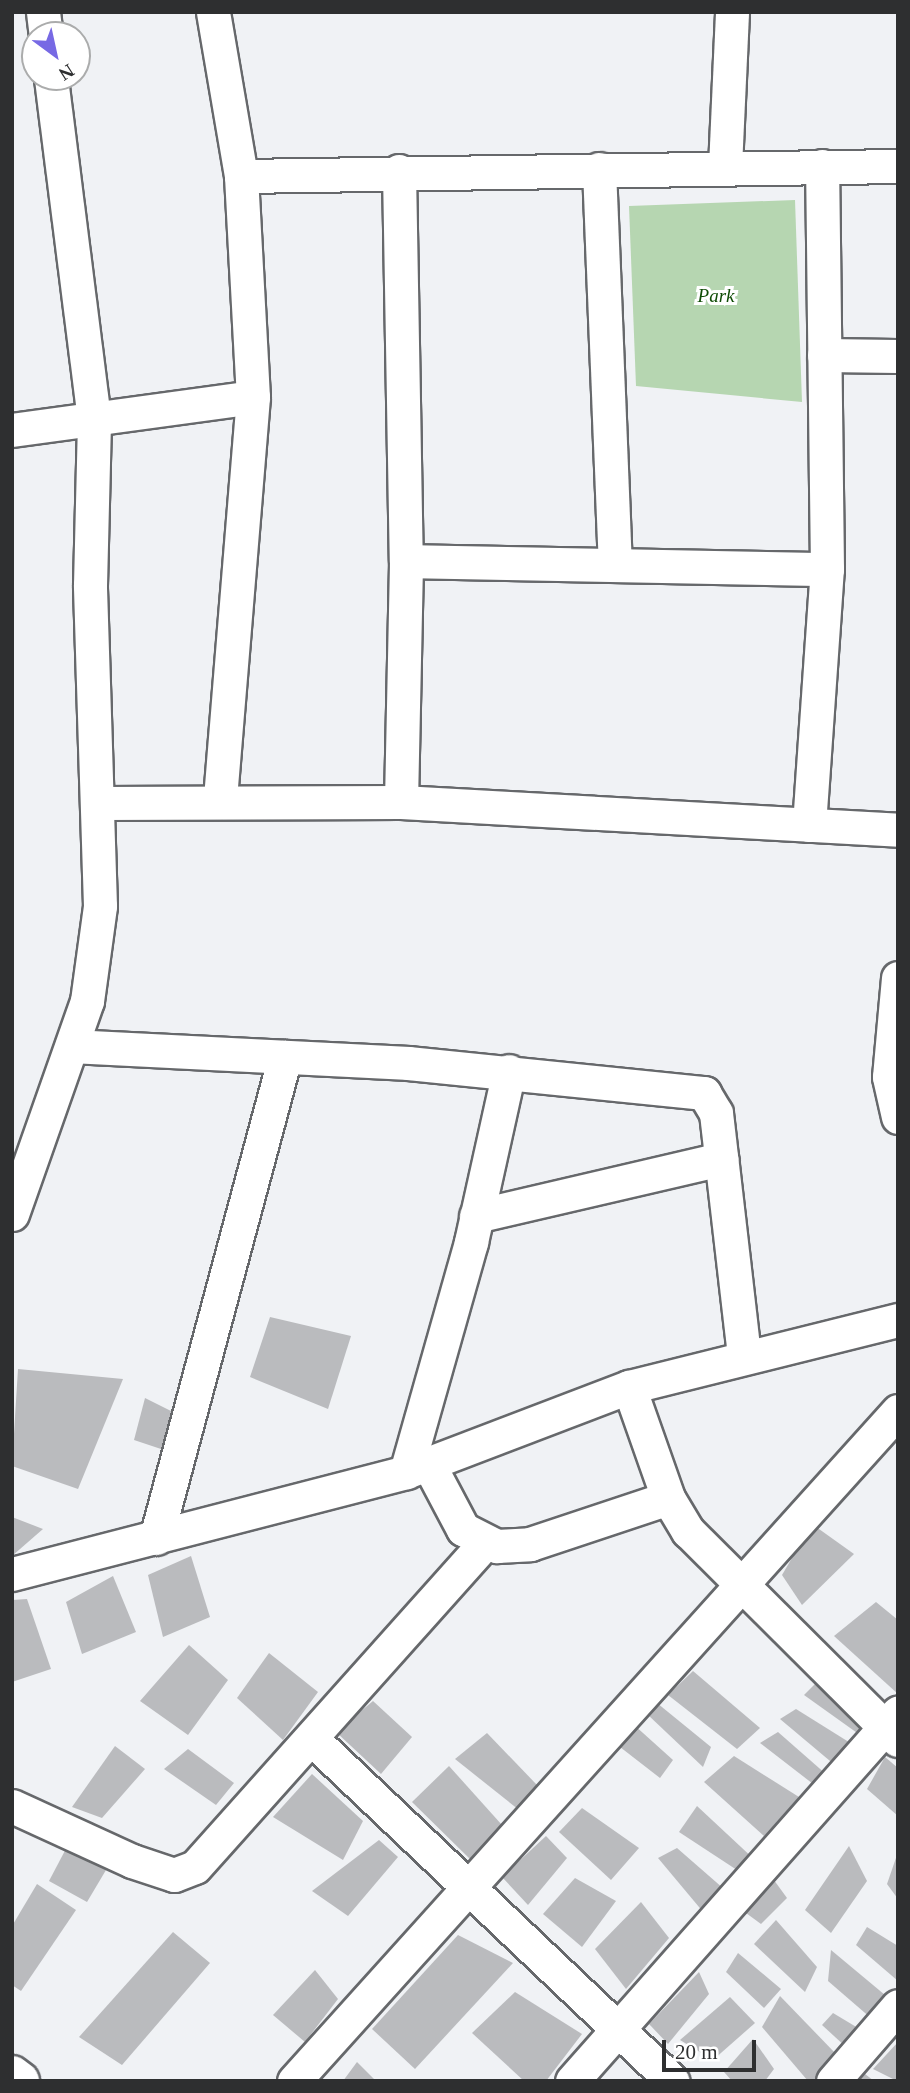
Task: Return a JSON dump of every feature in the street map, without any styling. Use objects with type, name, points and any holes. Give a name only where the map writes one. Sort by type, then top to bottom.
[{"type":"main road","points":[[12,2075],[20,2081]]},
{"type":"street","points":[[213,12],[241,176],[253,397],[220,801]]},
{"type":"street","points":[[725,167],[732,12]]},
{"type":"street","points":[[12,1214],[72,1046],[93,968],[101,803],[90,585],[94,419],[53,91]]},
{"type":"street","points":[[809,825],[827,569],[822,166]]},
{"type":"street","points":[[241,176],[399,171],[898,166]]},
{"type":"street","points":[[599,169],[615,565]]},
{"type":"street","points":[[399,171],[407,561],[401,802]]},
{"type":"street","points":[[824,355],[898,356]]},
{"type":"street","points":[[12,430],[253,397]]},
{"type":"street","points":[[407,561],[827,569]]},
{"type":"street","points":[[101,803],[401,802],[898,830]]},
{"type":"street","points":[[898,978],[889,1077],[898,1117]]},
{"type":"street","points":[[72,1046],[509,1071],[690,1087],[704,1093],[716,1113],[744,1355]]},
{"type":"street","points":[[156,1538],[285,1057]]},
{"type":"street","points":[[417,1468],[509,1071]]},
{"type":"street","points":[[476,1216],[721,1159]]},
{"type":"street","points":[[12,1574],[417,1468],[629,1387],[744,1355],[898,1320]]},
{"type":"street","points":[[572,2081],[893,1727],[738,1584],[688,1531],[668,1498],[629,1387]]},
{"type":"street","points":[[294,2081],[470,1888],[738,1584],[898,1411]]},
{"type":"street","points":[[417,1468],[463,1529],[485,1544],[530,1544],[668,1498]]},
{"type":"street","points":[[12,1806],[132,1861],[184,1873],[209,1856],[485,1544]]},
{"type":"street","points":[[312,1739],[672,2081]]},
{"type":"street","points":[[833,2081],[898,2006]]},
{"type":"green space","name":"Park","points":[[795,200],[802,402],[636,386],[629,206]]},
{"type":"building","points":[[270,1317],[351,1336],[328,1409],[250,1377]]},
{"type":"building","points":[[18,1369],[123,1379],[78,1489],[12,1466]]},
{"type":"building","points":[[145,1398],[171,1411],[167,1451],[134,1440]]},
{"type":"building","points":[[12,1517],[43,1529],[12,1556]]},
{"type":"building","points":[[812,1524],[854,1554],[802,1605],[782,1575]]},
{"type":"building","points":[[191,1556],[210,1617],[163,1637],[148,1575]]},
{"type":"building","points":[[113,1576],[136,1632],[82,1654],[66,1602]]},
{"type":"building","points":[[27,1599],[51,1669],[12,1682],[12,1600]]},
{"type":"building","points":[[876,1602],[898,1620],[898,1694],[834,1636]]},
{"type":"building","points":[[189,1645],[228,1680],[188,1735],[140,1701]]},
{"type":"building","points":[[269,1653],[318,1692],[283,1740],[237,1698]]},
{"type":"building","points":[[693,1671],[760,1728],[737,1749],[668,1695]]},
{"type":"building","points":[[819,1680],[869,1722],[860,1735],[804,1695]]},
{"type":"building","points":[[373,1701],[412,1737],[381,1774],[336,1732]]},
{"type":"building","points":[[657,1703],[711,1747],[703,1767],[647,1714]]},
{"type":"building","points":[[796,1709],[852,1744],[836,1766],[780,1719]]},
{"type":"building","points":[[633,1724],[673,1760],[660,1778],[620,1747]]},
{"type":"building","points":[[778,1732],[827,1775],[817,1787],[760,1743]]},
{"type":"building","points":[[487,1733],[537,1785],[519,1810],[455,1759]]},
{"type":"building","points":[[115,1746],[145,1769],[102,1818],[72,1807]]},
{"type":"building","points":[[188,1749],[234,1783],[216,1805],[164,1769]]},
{"type":"building","points":[[734,1756],[799,1797],[764,1836],[704,1782]]},
{"type":"building","points":[[885,1757],[898,1768],[898,1816],[867,1789]]},
{"type":"building","points":[[449,1766],[502,1825],[472,1861],[412,1802]]},
{"type":"building","points":[[312,1774],[363,1821],[343,1860],[273,1817]]},
{"type":"building","points":[[697,1806],[756,1861],[740,1872],[679,1832]]},
{"type":"building","points":[[582,1808],[639,1848],[611,1880],[559,1832]]},
{"type":"building","points":[[546,1836],[567,1858],[528,1905],[502,1877]]},
{"type":"building","points":[[379,1840],[398,1857],[348,1916],[312,1891]]},
{"type":"building","points":[[69,1843],[109,1865],[87,1902],[49,1881]]},
{"type":"building","points":[[849,1846],[867,1881],[831,1933],[805,1910]]},
{"type":"building","points":[[677,1848],[724,1889],[704,1913],[658,1858]]},
{"type":"building","points":[[898,1855],[898,1899],[887,1884]]},
{"type":"building","points":[[771,1876],[787,1898],[761,1924],[746,1913]]},
{"type":"building","points":[[575,1878],[616,1901],[582,1947],[543,1914]]},
{"type":"building","points":[[37,1884],[76,1910],[21,1991],[12,1985],[12,1926]]},
{"type":"building","points":[[641,1902],[669,1938],[626,1989],[595,1949]]},
{"type":"building","points":[[776,1920],[817,1967],[805,1992],[754,1944]]},
{"type":"building","points":[[867,1927],[898,1946],[898,1981],[856,1945]]},
{"type":"building","points":[[173,1932],[210,1963],[122,2065],[79,2037]]},
{"type":"building","points":[[458,1935],[513,1963],[415,2069],[372,2029]]},
{"type":"building","points":[[831,1950],[885,1995],[872,2019],[828,1981]]},
{"type":"building","points":[[738,1953],[781,1989],[764,2008],[726,1972]]},
{"type":"building","points":[[315,1970],[338,1999],[305,2042],[273,2015]]},
{"type":"building","points":[[699,1972],[709,1994],[668,2044],[649,2024]]},
{"type":"building","points":[[515,1992],[582,2034],[546,2081],[524,2081],[472,2033]]},
{"type":"building","points":[[780,1996],[837,2055],[819,2081],[808,2081],[762,2027]]},
{"type":"building","points":[[730,1997],[755,2023],[713,2060],[680,2040]]},
{"type":"building","points":[[833,2013],[858,2028],[846,2047],[822,2025]]},
{"type":"building","points":[[753,2039],[774,2069],[765,2081],[732,2081],[724,2072]]},
{"type":"building","points":[[898,2042],[898,2077],[895,2080],[873,2069]]},
{"type":"building","points":[[357,2062],[376,2081],[343,2081]]},
{"type":"building","points":[[856,2067],[874,2081],[852,2081]]}]
